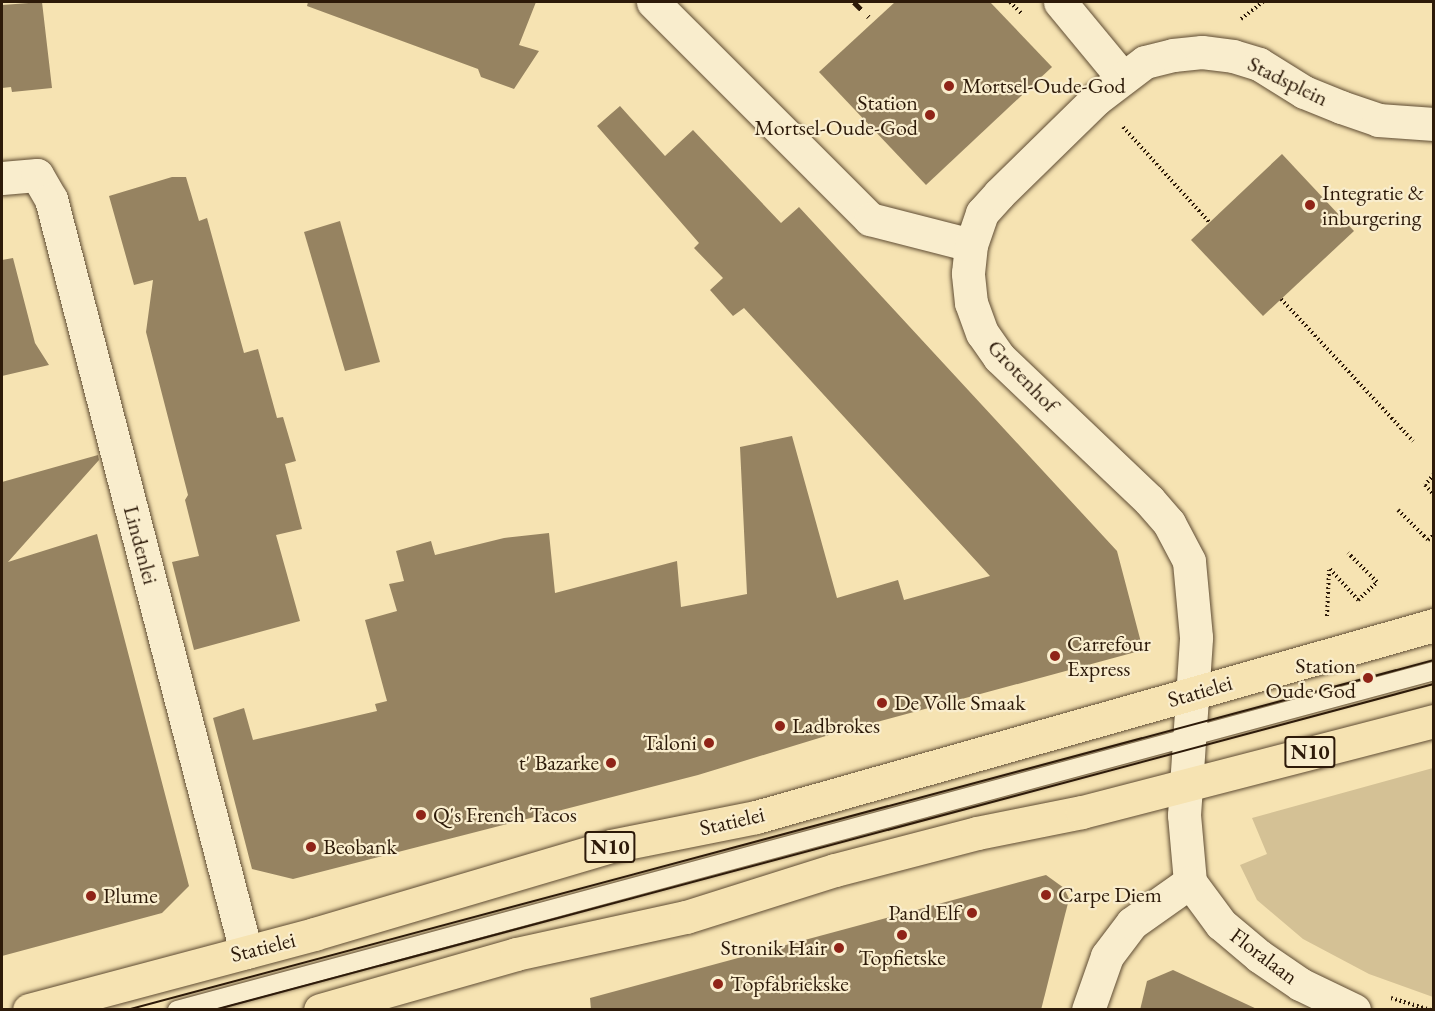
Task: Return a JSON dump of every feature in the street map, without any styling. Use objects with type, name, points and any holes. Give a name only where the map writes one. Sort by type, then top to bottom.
[{"type":"main road","name":"Statielei","points":[[29,1010],[246,952],[611,846],[756,816],[1434,625]]},
{"type":"main road","name":"N10","points":[[320,1010],[516,954],[686,918],[868,861],[1186,785],[1434,721]]},
{"type":"street","points":[[653,2],[870,219],[971,245]]},
{"type":"street","points":[[1060,2],[1122,76]]},
{"type":"street","name":"Stadsplein","points":[[971,245],[982,213],[999,194],[1096,99],[1122,76],[1145,62],[1173,55],[1202,52],[1233,56],[1259,64],[1304,92],[1378,120],[1434,124]]},
{"type":"street","name":"Lindenlei","points":[[2,178],[37,175],[51,200],[246,952]]},
{"type":"street","name":"Grotenhof","points":[[971,245],[968,273],[971,303],[982,333],[999,357],[1149,500],[1169,523],[1189,561],[1196,637],[1184,815],[1190,882]]},
{"type":"street","points":[[1088,1010],[1107,956],[1132,923],[1190,882]]},
{"type":"street","name":"Floralaan","points":[[1190,882],[1221,924],[1259,956],[1300,984],[1354,1010]]},
{"type":"lane","points":[[177,1010],[1434,671]]},
{"type":"path","points":[[1096,99],[1209,222]]},
{"type":"path","points":[[1281,299],[1413,441]]},
{"type":"path","points":[[1434,474],[1425,485],[1434,495]]},
{"type":"path","points":[[1398,510],[1428,540],[1434,535]]},
{"type":"path","points":[[1327,625],[1329,569],[1358,600],[1377,582],[1348,553]]},
{"type":"shaded area","points":[[1434,768],[1433,997],[1369,974],[1303,939],[1257,900],[1240,865],[1267,854],[1252,818]]},
{"type":"building","points":[[42,2],[52,88],[12,92],[11,87],[2,88],[2,5]]},
{"type":"building","points":[[308,2],[536,2],[519,45],[539,51],[514,89],[481,77],[478,69],[307,6]]},
{"type":"building","name":"Station Mortsel-Oude-God","points":[[895,2],[990,2],[1052,67],[926,185],[819,72]]},
{"type":"building","points":[[620,106],[665,156],[693,130],[781,223],[799,207],[1117,551],[1143,650],[829,735],[698,775],[293,879],[252,869],[213,718],[244,708],[253,740],[377,711],[375,704],[387,701],[365,620],[397,611],[389,584],[404,581],[396,551],[431,541],[435,555],[504,538],[549,533],[555,593],[677,561],[681,607],[747,594],[740,447],[792,436],[837,598],[898,580],[904,600],[990,576],[744,308],[733,316],[710,290],[723,278],[694,248],[699,243],[597,126]]},
{"type":"building","points":[[1282,154],[1354,231],[1263,316],[1191,240]]},
{"type":"building","points":[[172,177],[186,177],[199,221],[207,218],[244,353],[258,349],[277,418],[283,417],[296,461],[285,464],[302,529],[276,535],[300,621],[194,650],[172,562],[199,556],[185,500],[188,495],[146,332],[153,280],[134,285],[109,196]]},
{"type":"building","points":[[340,221],[380,362],[345,371],[304,232]]},
{"type":"building","points":[[13,258],[35,343],[49,365],[2,376],[2,260]]},
{"type":"building","points":[[98,455],[99,460],[8,562],[97,534],[189,886],[162,913],[2,956],[2,482]]},
{"type":"building","points":[[1046,875],[1064,888],[1069,899],[1041,1010],[591,1010],[590,998]]},
{"type":"building","points":[[1173,970],[1259,1010],[1140,1010],[1147,981]]},
{"type":"tram line","points":[[127,1010],[1434,660]]},
{"type":"tram line","points":[[214,1010],[1434,684]]},
{"type":"railway","points":[[854,2],[869,17]]},
{"type":"place","name":"Mortsel-Oude-God","points":[[949,86]]},
{"type":"place","name":"Station Mortsel-Oude-God","points":[[930,115]]},
{"type":"place","name":"Integratie & inburgering","points":[[1310,205]]},
{"type":"place","name":"Carrefour Express","points":[[1055,656]]},
{"type":"place","name":"Station Oude God","points":[[1368,678]]},
{"type":"place","name":"De Volle Smaak","points":[[882,703]]},
{"type":"place","name":"Ladbrokes","points":[[780,726]]},
{"type":"place","name":"Taloni","points":[[709,743]]},
{"type":"place","name":"t' Bazarke","points":[[611,763]]},
{"type":"place","name":"Q's French Tacos","points":[[421,815]]},
{"type":"place","name":"Beobank","points":[[311,847]]},
{"type":"place","name":"Carpe Diem","points":[[1046,895]]},
{"type":"place","name":"Plume","points":[[91,896]]},
{"type":"place","name":"Pand Elf","points":[[972,913]]},
{"type":"place","name":"Topfietske","points":[[902,935]]},
{"type":"place","name":"Stronik Hair","points":[[839,948]]},
{"type":"place","name":"Topfabriekske","points":[[718,984]]}]
